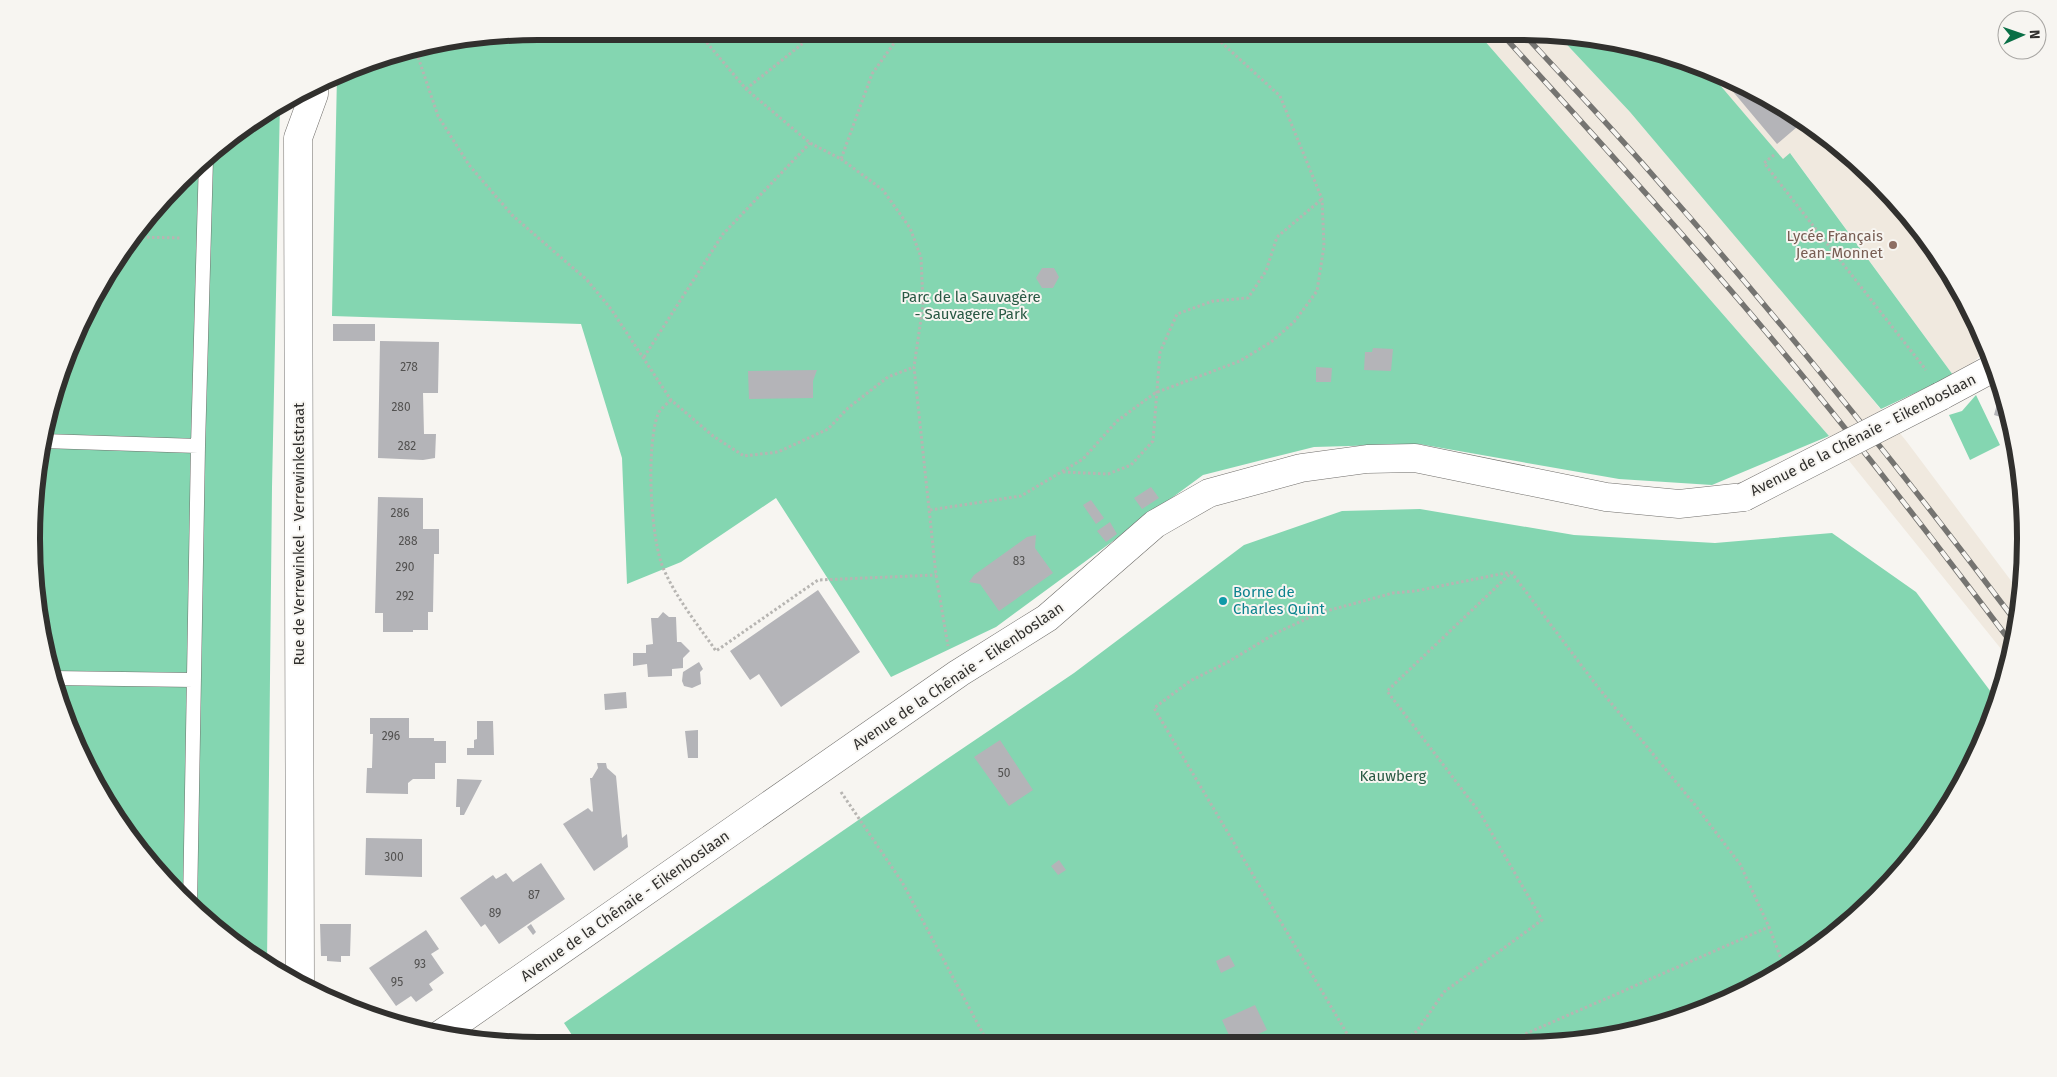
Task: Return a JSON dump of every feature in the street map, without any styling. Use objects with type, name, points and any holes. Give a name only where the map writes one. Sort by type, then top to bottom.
[{"type":"street","name":"Rue de Verrewinkel - Verrewinkelstraat","points":[[300,976],[298,138],[314,93]]},
{"type":"street","name":"Avenue de la Chênaie - Eikenboslaan","points":[[449,1028],[959,673],[1047,618],[1154,524],[1209,492],[1301,468],[1367,459],[1415,458],[1606,497],[1679,504],[1744,497],[1988,371]]},
{"type":"lane","points":[[190,895],[198,446],[206,168]]},
{"type":"lane","points":[[50,441],[198,446]]},
{"type":"lane","points":[[60,678],[194,680]]},
{"type":"path","points":[[705,40],[746,89],[810,143],[841,159],[883,190],[910,228],[920,257],[923,305],[914,367],[936,575],[948,652],[959,673]]},
{"type":"path","points":[[746,89],[807,40]]},
{"type":"path","points":[[841,159],[872,74],[896,40]]},
{"type":"path","points":[[930,510],[1021,496],[1083,459],[1117,421],[1155,394],[1240,361],[1270,342],[1294,322],[1317,290],[1324,246],[1322,199],[1280,96],[1219,40]]},
{"type":"path","points":[[417,55],[438,116],[469,165],[512,215],[588,280],[611,308],[671,400],[713,436],[744,456],[778,452],[828,429],[848,408],[888,377],[914,367]]},
{"type":"path","points":[[644,357],[723,234],[810,143]]},
{"type":"path","points":[[1774,155],[1764,163],[1943,395]]},
{"type":"path","points":[[1062,472],[1108,474],[1131,464],[1153,441],[1155,394],[1160,352],[1177,314],[1213,301],[1248,298],[1266,271],[1278,237],[1322,199]]},
{"type":"path","points":[[142,236],[204,239]]},
{"type":"path","points":[[671,400],[658,412],[652,446],[652,503],[656,549],[664,570],[679,597],[716,651],[818,580],[936,575]]},
{"type":"path","points":[[1511,572],[1597,686],[1695,805],[1740,864],[1769,927],[1782,961]]},
{"type":"path","points":[[1409,1037],[1417,1031],[1444,992],[1542,920],[1480,814],[1387,691],[1511,572]]},
{"type":"path","points":[[1349,1037],[1154,708],[1190,681],[1228,662],[1276,633],[1319,614],[1393,594],[1511,572]]},
{"type":"path","points":[[824,768],[902,882],[985,1037]]},
{"type":"path","points":[[1518,1037],[1769,927]]},
{"type":"shaded area","points":[[1484,40],[1565,42],[1630,112],[1821,336],[1907,442],[2015,586],[2004,652],[1829,436]]},
{"type":"shaded area","name":"Lycée Français Jean-Monnet","points":[[1717,81],[1739,91],[1795,124],[1822,143],[1871,186],[1914,235],[1933,262],[1966,318],[1982,355],[1970,365],[1953,375],[1791,154],[1783,160]]},
{"type":"green space","name":"Parc de la Sauvagère - Sauvagere Park","points":[[538,40],[1484,40],[1829,436],[1712,485],[1619,479],[1419,444],[1314,447],[1203,475],[996,627],[891,677],[776,498],[681,562],[627,584],[622,458],[581,324],[332,316],[337,83],[378,66],[409,57],[473,44]]},
{"type":"green space","points":[[1565,42],[1584,44],[1648,57],[1679,66],[1717,81],[1783,159],[1790,153],[1953,375],[1881,409],[1630,112]]},
{"type":"green space","points":[[280,113],[272,487],[267,956],[235,934],[210,913],[164,867],[124,815],[91,759],[66,699],[57,668],[44,604],[40,538],[44,473],[57,409],[66,378],[78,348],[91,318],[107,289],[143,235],[186,186],[235,143]]},
{"type":"green space","points":[[1976,395],[2000,445],[1970,460],[1949,415],[1962,411]]},
{"type":"green space","name":"Kauwberg","points":[[1420,509],[1574,535],[1715,543],[1832,533],[1916,592],[1992,694],[1966,759],[1950,788],[1914,842],[1871,891],[1822,934],[1768,970],[1739,986],[1709,999],[1679,1011],[1648,1020],[1584,1033],[1518,1037],[573,1037],[564,1023],[1074,673],[1244,545],[1342,511]]},
{"type":"building","points":[[1729,87],[1768,107],[1798,126],[1777,144]]},
{"type":"building","points":[[1042,268],[1054,268],[1059,277],[1053,288],[1042,288],[1036,278]]},
{"type":"building","points":[[333,324],[375,324],[375,341],[333,341]]},
{"type":"building","points":[[380,341],[439,342],[438,393],[423,393],[424,434],[436,434],[435,458],[423,460],[378,458]]},
{"type":"building","points":[[1373,348],[1393,349],[1391,371],[1364,370],[1365,352],[1372,352]]},
{"type":"building","points":[[1316,367],[1332,368],[1331,382],[1316,382]]},
{"type":"building","points":[[817,370],[813,381],[813,398],[749,399],[748,371]]},
{"type":"building","points":[[1997,404],[1999,404],[2002,417],[1994,415]]},
{"type":"building","points":[[1151,487],[1159,498],[1142,509],[1134,498]]},
{"type":"building","points":[[378,497],[423,498],[423,529],[439,529],[439,554],[434,554],[433,612],[428,612],[428,630],[383,632],[383,613],[375,613]]},
{"type":"building","points":[[1091,500],[1104,518],[1096,524],[1083,505]]},
{"type":"building","points":[[1110,522],[1117,534],[1106,542],[1097,531]]},
{"type":"building","points":[[1036,535],[1035,548],[1053,573],[999,611],[980,584],[969,582],[974,575],[1027,537]]},
{"type":"building","points":[[818,590],[860,652],[781,707],[759,674],[750,680],[730,651]]},
{"type":"building","points":[[663,612],[669,617],[676,617],[677,642],[681,642],[690,651],[683,658],[683,668],[672,669],[672,676],[648,677],[647,664],[633,666],[633,653],[646,653],[646,645],[653,644],[651,618],[658,618]]},
{"type":"building","points":[[699,662],[703,669],[700,672],[701,684],[692,688],[684,686],[682,681],[683,672]]},
{"type":"building","points":[[626,692],[627,708],[605,710],[604,694]]},
{"type":"building","points":[[370,718],[409,718],[409,738],[434,738],[434,741],[446,741],[446,763],[435,763],[435,779],[413,779],[408,783],[408,794],[366,793],[367,768],[372,768],[373,734],[370,734]]},
{"type":"building","points":[[477,721],[493,721],[494,755],[467,755],[467,748],[474,748],[474,740],[477,739]]},
{"type":"building","points":[[698,730],[698,758],[688,758],[685,731]]},
{"type":"building","points":[[1000,740],[1033,790],[1009,806],[974,757]]},
{"type":"building","points":[[597,763],[606,763],[607,768],[616,776],[622,838],[627,834],[628,847],[594,871],[563,824],[588,808],[593,811],[590,778],[592,778],[598,768]]},
{"type":"building","points":[[457,779],[482,780],[464,815],[460,815],[460,807],[456,807]]},
{"type":"building","points":[[366,838],[422,839],[422,877],[365,875]]},
{"type":"building","points":[[1059,860],[1066,870],[1058,875],[1051,866]]},
{"type":"building","points":[[541,863],[565,899],[499,944],[485,924],[481,927],[460,898],[493,875],[496,879],[506,873],[513,882]]},
{"type":"building","points":[[320,924],[351,924],[350,956],[341,956],[341,962],[327,961],[327,956],[321,956]]},
{"type":"building","points":[[531,924],[536,932],[533,935],[527,927]]},
{"type":"building","points":[[426,930],[439,949],[431,954],[444,973],[429,984],[433,990],[416,1002],[411,996],[396,1006],[369,968]]},
{"type":"building","points":[[1229,955],[1235,966],[1221,973],[1216,961]]},
{"type":"building","points":[[1255,1005],[1267,1030],[1252,1037],[1230,1037],[1222,1020]]},
{"type":"railway","points":[[1507,40],[1681,234],[1787,357],[1902,500],[2007,637]]},
{"type":"railway","points":[[1530,40],[1634,154],[1745,282],[1883,450],[2011,615]]},
{"type":"place","name":"Lycée Français Jean-Monnet","points":[[1893,245]]},
{"type":"place","name":"Borne de Charles Quint","points":[[1223,601]]}]
